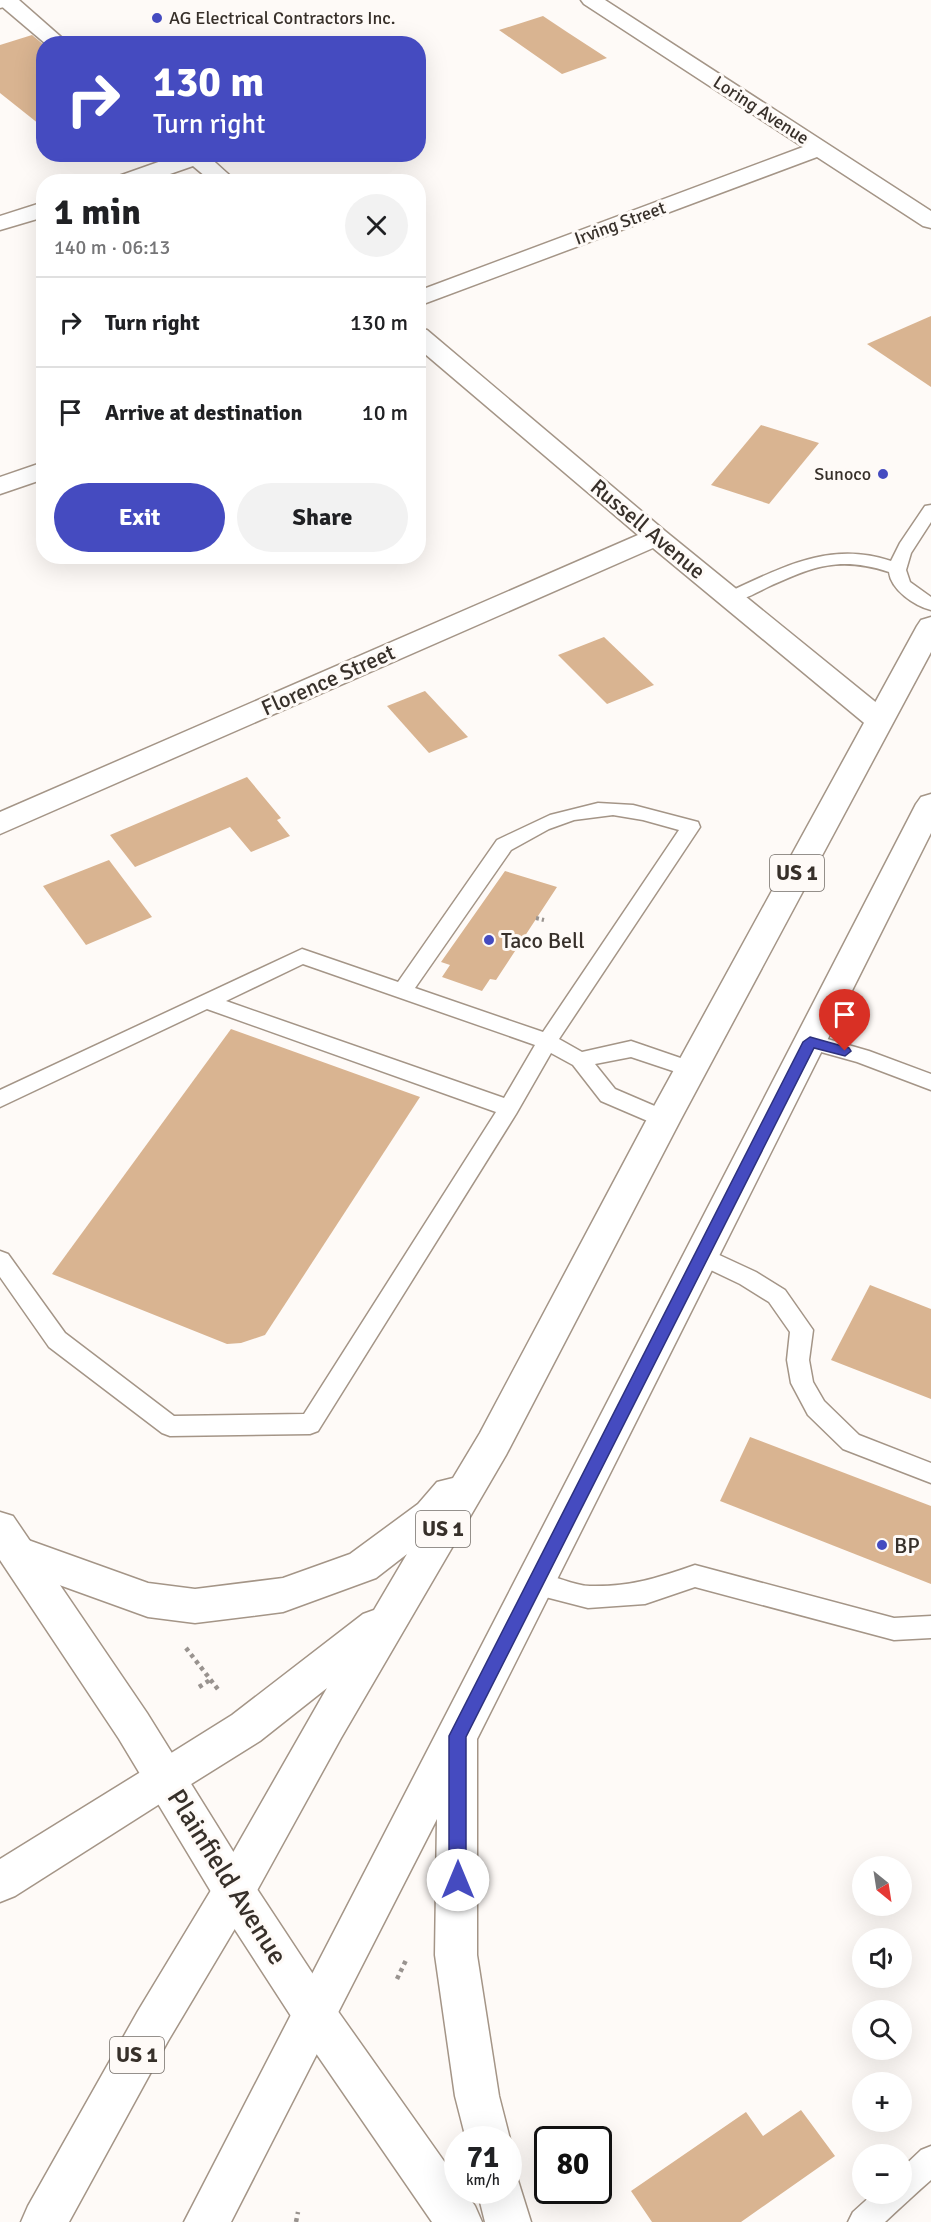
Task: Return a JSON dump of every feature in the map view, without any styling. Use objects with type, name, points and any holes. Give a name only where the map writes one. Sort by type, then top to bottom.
[{"type":"main road","points":[[0,2],[8,0],[50,36]]},
{"type":"main road","name":"Loring Avenue","points":[[591,0],[931,221]]},
{"type":"main road","name":"Irving Street","points":[[426,295],[820,148]]},
{"type":"main road","points":[[146,174],[178,162]]},
{"type":"main road","points":[[201,162],[216,174]]},
{"type":"main road","points":[[0,223],[36,212]]},
{"type":"main road","name":"Russell Avenue","points":[[426,342],[656,537],[879,720]]},
{"type":"main road","points":[[0,486],[36,473]]},
{"type":"main road","name":"Florence Street","points":[[0,824],[656,537]]},
{"type":"main road","name":"US 1","points":[[44,2222],[148,2037],[493,1444],[664,1119],[931,626]]},
{"type":"main road","points":[[207,2222],[458,1736],[931,804]]},
{"type":"main road","points":[[8,1540],[148,1600],[195,1606],[283,1594],[363,1566],[430,1515],[493,1444]]},
{"type":"main road","name":"Plainfield Avenue","points":[[8,1540],[166,1778],[234,1891],[315,2015],[459,2222]]},
{"type":"main road","points":[[0,1882],[246,1728],[393,1614]]},
{"type":"main road","points":[[458,1736],[456,1955],[477,2096],[485,2126]]},
{"type":"main road","points":[[504,2204],[508,2222]]},
{"type":"lane","points":[[931,510],[908,544],[897,569],[897,577],[905,586],[931,605]]},
{"type":"lane","points":[[730,598],[792,571],[827,559],[858,558],[897,569]]},
{"type":"lane","points":[[0,1260],[57,1340],[170,1426],[310,1424],[509,1108],[547,1041],[691,827],[612,809],[568,815],[504,845],[402,991]]},
{"type":"lane","points":[[0,1100],[302,956],[547,1041],[580,1060],[608,1095],[664,1119]]},
{"type":"lane","points":[[205,1001],[509,1108]]},
{"type":"lane","points":[[810,1042],[862,1056],[931,1082]]},
{"type":"lane","points":[[580,1060],[631,1049],[691,1069]]},
{"type":"lane","points":[[702,1256],[748,1278],[777,1296],[802,1330],[798,1360],[802,1383],[816,1408],[851,1442],[931,1473]]},
{"type":"lane","points":[[535,1584],[588,1597],[645,1593],[695,1576],[894,1629],[931,1627]]},
{"type":"lane","points":[[912,2178],[931,2160]]},
{"type":"lane","points":[[862,2222],[882,2204]]},
{"type":"path","points":[[537,918],[544,920]]},
{"type":"path","points":[[179,1639],[220,1693]]},
{"type":"path","points":[[199,1687],[210,1680]]},
{"type":"path","points":[[296,2222],[298,2212]]},
{"type":"building","points":[[543,16],[607,58],[562,74],[499,30]]},
{"type":"building","points":[[32,35],[36,38],[36,122],[0,93],[0,45]]},
{"type":"building","points":[[931,316],[931,387],[867,344]]},
{"type":"building","points":[[761,425],[819,443],[769,504],[711,485]]},
{"type":"building","points":[[604,637],[654,685],[607,704],[558,655]]},
{"type":"building","points":[[425,691],[468,737],[429,753],[387,706]]},
{"type":"building","points":[[247,777],[281,818],[277,820],[290,836],[251,852],[230,827],[135,867],[110,835]]},
{"type":"building","points":[[109,860],[152,917],[86,945],[43,886]]},
{"type":"building","name":"Taco Bell","points":[[505,871],[557,887],[496,980],[490,979],[482,991],[442,977],[450,965],[441,962]]},
{"type":"building","points":[[231,1029],[420,1097],[265,1335],[241,1343],[227,1344],[52,1274]]},
{"type":"building","points":[[870,1285],[931,1309],[931,1399],[831,1360]]},
{"type":"building","name":"BP","points":[[750,1437],[931,1506],[931,1584],[720,1501]]},
{"type":"building","points":[[801,2110],[835,2156],[741,2222],[652,2222],[631,2191],[746,2112],[763,2136]]},
{"type":"place","name":"AG Electrical Contractors Inc.","points":[[157,18]]},
{"type":"place","name":"Sunoco","points":[[883,474]]},
{"type":"place","name":"Taco Bell","points":[[489,940]]},
{"type":"place","name":"BP","points":[[882,1545]]},
{"type":"route","points":[[458,1880],[458,1736],[810,1042],[845,1051]]}]
